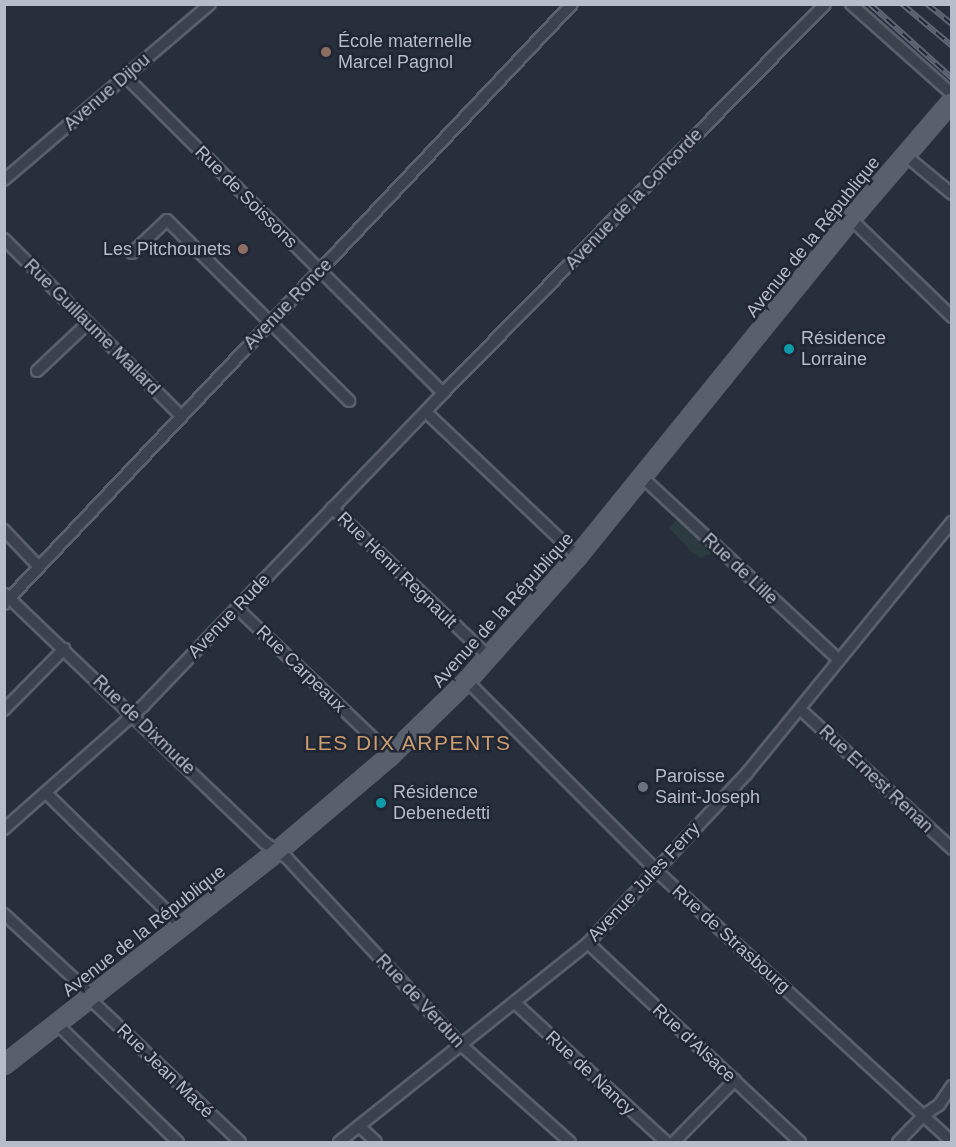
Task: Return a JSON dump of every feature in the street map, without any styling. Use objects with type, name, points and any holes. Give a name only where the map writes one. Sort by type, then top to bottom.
[{"type":"main road","name":"Avenue de la République","points":[[4,1065],[278,851],[391,755],[467,681],[578,556],[851,219],[950,104]]},
{"type":"street","name":"Avenue Dijou","points":[[4,180],[210,4]]},
{"type":"street","name":"Avenue Ronce","points":[[6,598],[39,567],[572,4]]},
{"type":"street","name":"Avenue de la Concorde","points":[[443,393],[825,4]]},
{"type":"street","points":[[851,4],[950,104]]},
{"type":"street","name":"Rue de Soissons","points":[[126,76],[443,393]]},
{"type":"street","points":[[905,155],[951,194]]},
{"type":"street","points":[[851,219],[951,317]]},
{"type":"street","points":[[132,254],[167,220],[349,401]]},
{"type":"street","name":"Rue Guillaume Mallard","points":[[4,239],[180,416]]},
{"type":"street","points":[[37,371],[88,323]]},
{"type":"street","name":"Avenue Rude","points":[[4,829],[134,715],[443,393]]},
{"type":"street","points":[[426,412],[578,556]]},
{"type":"street","name":"Rue de Lille","points":[[642,477],[839,660]]},
{"type":"street","name":"Rue Henri Regnault","points":[[332,508],[489,657]]},
{"type":"street","name":"Avenue Jules Ferry","points":[[339,1143],[588,943],[747,773],[951,522]]},
{"type":"street","points":[[4,530],[39,567]]},
{"type":"street","name":"Rue de Dixmude","points":[[6,598],[64,649],[266,843],[278,851]]},
{"type":"street","name":"Rue Carpeaux","points":[[237,608],[391,755]]},
{"type":"street","points":[[4,710],[64,649]]},
{"type":"street","name":"Rue de Strasbourg","points":[[467,681],[656,868],[951,1142]]},
{"type":"street","name":"Rue Ernest Renan","points":[[800,709],[951,849]]},
{"type":"street","points":[[46,793],[182,926]]},
{"type":"street","name":"Rue de Verdun","points":[[278,851],[460,1044],[570,1143]]},
{"type":"street","name":"Rue Jean Macé","points":[[4,914],[240,1143]]},
{"type":"street","name":"Rue d'Alsace","points":[[588,943],[800,1143]]},
{"type":"street","name":"Rue de Nancy","points":[[515,1003],[666,1143]]},
{"type":"street","points":[[57,1024],[178,1143]]},
{"type":"street","points":[[675,1143],[735,1080]]},
{"type":"street","points":[[898,1143],[924,1115],[939,1106],[951,1086]]},
{"type":"street","points":[[359,1126],[376,1143]]},
{"type":"shaded area","points":[[682,517],[717,552],[700,558],[691,551],[668,527]]},
{"type":"railway","points":[[870,4],[952,78]]},
{"type":"railway","points":[[902,4],[952,46]]},
{"type":"railway","points":[[927,4],[952,24]]},
{"type":"place","name":"École maternelle Marcel Pagnol","points":[[326,52]]},
{"type":"place","name":"Les Pitchounets","points":[[243,249]]},
{"type":"place","name":"Résidence Lorraine","points":[[789,349]]},
{"type":"place","name":"Paroisse Saint-Joseph","points":[[643,787]]},
{"type":"place","name":"Résidence Debenedetti","points":[[381,803]]},
{"type":"district","name":"LES DIX ARPENTS","points":[[408,743]]}]
